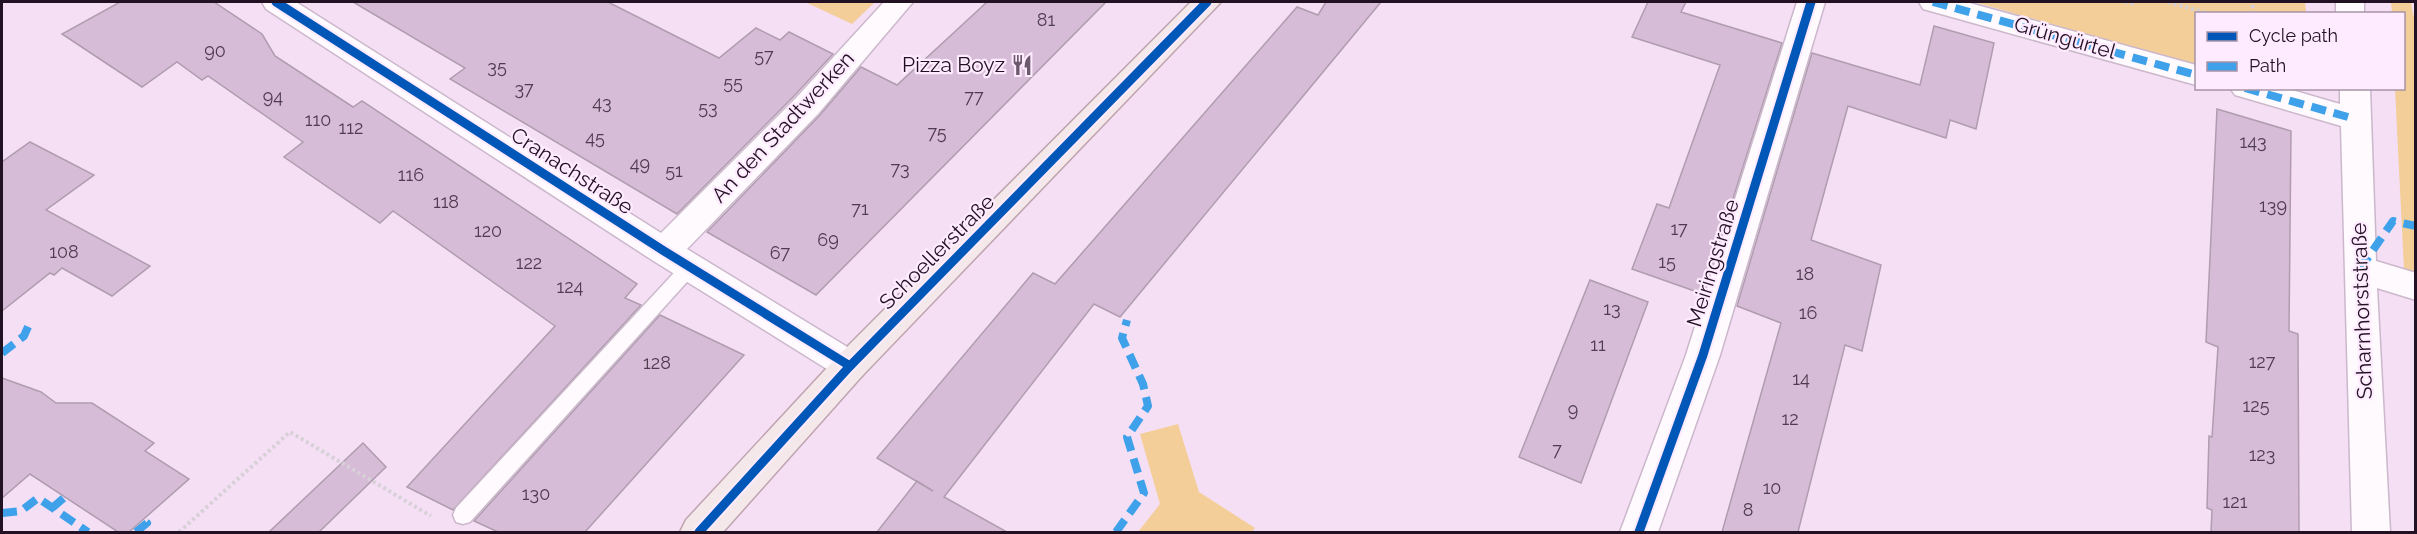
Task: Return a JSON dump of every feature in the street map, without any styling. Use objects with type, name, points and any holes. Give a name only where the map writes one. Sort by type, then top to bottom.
[{"type":"main road","name":"Schoellerstraße","points":[[699,532],[850,366],[1207,2]]},
{"type":"street","name":"Cranachstraße","points":[[276,2],[664,251],[850,366]]},
{"type":"street","name":"An den Stadtwerken","points":[[664,251],[807,106],[899,2]]},
{"type":"street","name":"Meiringstraße","points":[[1639,532],[1703,355],[1811,2]]},
{"type":"street","name":"Grüngürtel","points":[[1933,2],[2195,75]]},
{"type":"street","points":[[2252,90],[2355,119]]},
{"type":"street","name":"Scharnhorststraße","points":[[2355,90],[2371,532]]},
{"type":"street","points":[[2360,269],[2415,287]]},
{"type":"lane","points":[[463,515],[690,267]]},
{"type":"path","points":[[2125,2],[2134,4],[2134,2]]},
{"type":"path","points":[[2168,2],[2203,12]]},
{"type":"path","points":[[179,532],[290,432],[434,517],[463,515]]},
{"type":"shaded area","points":[[805,2],[875,2],[852,24]]},
{"type":"shaded area","points":[[1974,2],[2305,2],[2306,12],[2195,12],[2195,65]]},
{"type":"shaded area","points":[[2391,2],[2411,2],[2415,16],[2415,273],[2404,270],[2395,90],[2405,90],[2405,12],[2392,12]]},
{"type":"shaded area","points":[[1178,424],[1199,492],[1255,528],[1252,532],[1138,532],[1160,504],[1140,434]]},
{"type":"building","points":[[120,2],[214,2],[262,34],[275,56],[353,107],[362,101],[637,284],[625,298],[641,305],[453,510],[407,487],[555,326],[393,211],[380,223],[284,157],[303,142],[208,76],[202,80],[177,62],[142,87],[62,34]]},
{"type":"building","points":[[353,2],[608,2],[719,58],[756,28],[780,40],[789,32],[833,54],[677,214],[450,79],[465,68]]},
{"type":"building","points":[[987,2],[1106,2],[816,295],[707,232],[820,115],[861,67],[897,85]]},
{"type":"building","points":[[1326,2],[1381,2],[1120,317],[1094,304],[944,497],[1007,532],[877,532],[917,481],[877,458],[1033,273],[1055,284],[1297,7],[1318,15]]},
{"type":"building","points":[[1648,2],[1686,2],[1681,12],[1782,43],[1703,294],[1632,269],[1657,204],[1669,208],[1720,65],[1632,37]]},
{"type":"building","points":[[1934,26],[1994,43],[1976,129],[1950,120],[1946,138],[1848,106],[1811,240],[1881,265],[1862,351],[1845,345],[1798,532],[1722,532],[1781,323],[1737,306],[1812,53],[1920,85]]},
{"type":"building","points":[[2217,109],[2291,131],[2289,331],[2298,334],[2299,532],[2211,532],[2212,510],[2207,508],[2209,436],[2212,437],[2218,347],[2206,342]]},
{"type":"building","points":[[30,142],[94,175],[46,210],[150,266],[112,296],[62,268],[54,275],[50,273],[2,311],[2,162]]},
{"type":"building","points":[[1590,280],[1648,302],[1581,483],[1519,457]]},
{"type":"building","points":[[660,315],[744,355],[585,532],[498,532],[474,521]]},
{"type":"building","points":[[2,378],[41,392],[56,403],[92,403],[154,443],[145,451],[189,479],[129,532],[118,532],[30,474],[2,498]]},
{"type":"building","points":[[363,443],[386,467],[319,532],[269,532]]},
{"type":"marked path","points":[[1933,2],[2195,75]]},
{"type":"marked path","points":[[2252,90],[2355,119]]},
{"type":"marked path","points":[[2360,269],[2393,221],[2416,226]]},
{"type":"marked path","points":[[1116,532],[1144,493],[1127,437],[1148,406],[1143,384],[1122,338],[1127,320]]},
{"type":"marked path","points":[[2,353],[24,336],[30,322]]},
{"type":"marked path","points":[[52,508],[65,497]]},
{"type":"marked path","points":[[2,513],[21,511],[38,498],[88,532]]},
{"type":"marked path","points":[[136,532],[147,523],[144,521]]},
{"type":"cycle path","points":[[276,2],[664,251],[850,366]]},
{"type":"cycle path","points":[[699,532],[850,366],[1207,2]]},
{"type":"cycle path","points":[[1639,532],[1703,355],[1811,2]]},
{"type":"place","name":"Pizza Boyz","points":[[1022,65]]}]
